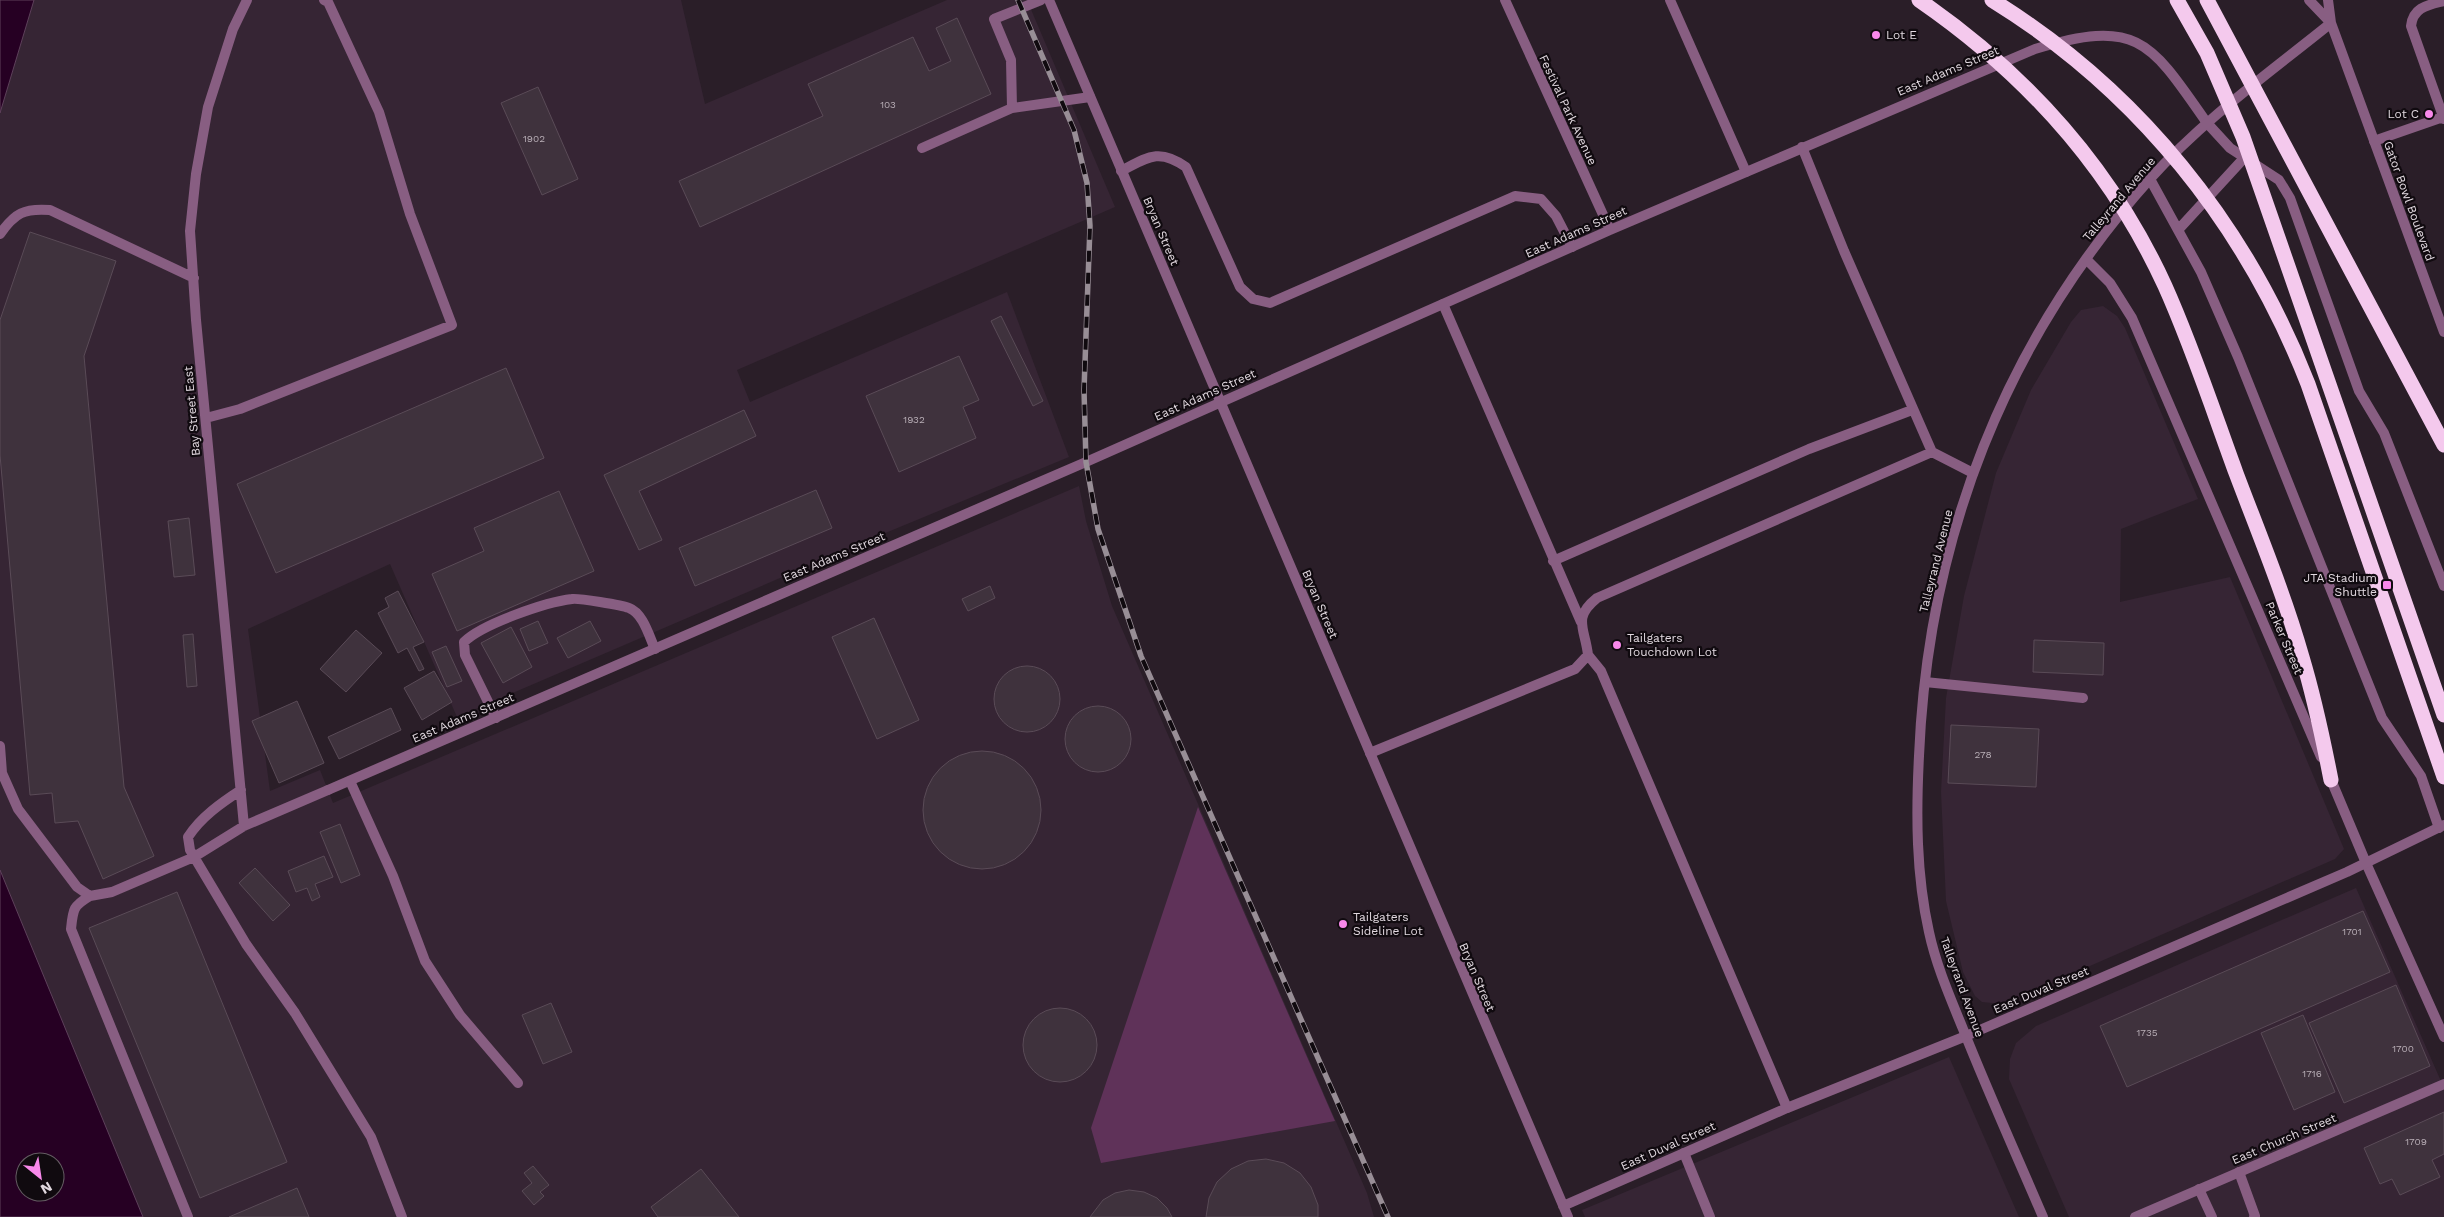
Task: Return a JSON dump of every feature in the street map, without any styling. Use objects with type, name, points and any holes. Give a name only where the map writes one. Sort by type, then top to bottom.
[{"type":"highway","points":[[1919,0],[1965,33],[2004,65],[2048,108],[2073,138],[2112,192],[2144,245],[2165,286],[2188,342],[2296,637],[2313,697],[2331,780]]},
{"type":"highway","points":[[1992,0],[2060,46],[2132,110],[2196,184],[2250,264],[2284,328],[2310,391],[2444,777]]},
{"type":"highway","points":[[2177,0],[2207,53],[2236,119],[2444,715]]},
{"type":"highway","points":[[2207,0],[2444,445]]},
{"type":"street","name":"Bay Street East","points":[[244,826],[190,231],[196,174],[208,107],[233,29],[247,0]]},
{"type":"street","points":[[206,418],[240,409],[452,325],[410,214],[378,112],[328,2],[324,0]]},
{"type":"street","points":[[1012,108],[1011,60],[994,19],[1041,0]]},
{"type":"street","name":"Bryan Street","points":[[1049,0],[1568,1217]]},
{"type":"street","name":"Festival Park Avenue","points":[[1505,0],[1610,230]]},
{"type":"street","points":[[1670,0],[1746,172]]},
{"type":"street","name":"Gator Bowl Boulevard","points":[[2309,0],[2331,23]]},
{"type":"street","name":"Gator Bowl Boulevard","points":[[2328,0],[2331,23],[2444,332]]},
{"type":"street","points":[[2374,141],[2444,118],[2410,26],[2411,18],[2416,11],[2423,6],[2444,1]]},
{"type":"street","name":"Talleyrand Avenue","points":[[2043,1217],[1942,978],[1929,933],[1918,861],[1917,798],[1920,719],[1938,599],[1973,473],[1991,424],[2016,370],[2044,320],[2086,259],[2150,179],[2207,122],[2331,23]]},
{"type":"street","name":"East Adams Street","points":[[90,896],[112,892],[194,857],[244,826],[655,649],[1610,230],[2009,58],[2057,42],[2088,36],[2116,36],[2129,39],[2154,53],[2179,83],[2207,122],[2230,148],[2278,180],[2290,198],[2359,391],[2384,433],[2444,586]]},
{"type":"street","points":[[922,148],[1012,108],[1090,97]]},
{"type":"street","points":[[1802,148],[1912,410],[1932,452],[1973,473]]},
{"type":"street","points":[[1121,171],[1148,157],[1160,155],[1172,158],[1186,167],[1240,287],[1253,299],[1270,303],[1515,196],[1541,199],[1556,216],[1572,247]]},
{"type":"street","points":[[2178,230],[2245,157]]},
{"type":"street","points":[[2150,179],[2201,272],[2238,357],[2382,718],[2421,776],[2442,826]]},
{"type":"street","points":[[0,234],[12,217],[33,209],[50,210],[194,278]]},
{"type":"street","name":"Parker Street","points":[[2086,259],[2110,283],[2132,318],[2366,863],[2444,1038]]},
{"type":"street","points":[[1443,304],[1581,622],[1586,638],[1588,655],[1601,671],[1787,1108]]},
{"type":"street","points":[[1553,561],[1809,449],[1912,410]]},
{"type":"street","points":[[1581,622],[1585,608],[1597,598],[1932,452]]},
{"type":"street","points":[[496,718],[465,655],[464,642],[473,633],[545,605],[575,598],[630,608],[641,618],[655,649]]},
{"type":"street","points":[[1370,753],[1575,670],[1588,655]]},
{"type":"street","points":[[1925,682],[2083,698]]},
{"type":"street","points":[[0,746],[2,773],[18,809],[77,887],[90,896],[77,904],[73,911],[71,929],[188,1217]]},
{"type":"street","points":[[350,781],[393,876],[425,961],[460,1015],[518,1083]]},
{"type":"street","points":[[241,790],[218,805],[195,826],[188,837],[194,857],[246,944],[295,1013],[371,1136],[402,1217]]},
{"type":"street","name":"East Duval Street","points":[[1563,1206],[1787,1108],[1966,1036],[2366,863],[2442,826]]},
{"type":"street","name":"East Church Street","points":[[2135,1217],[2444,1084]]},
{"type":"street","points":[[1684,1153],[1710,1217]]},
{"type":"street","points":[[2239,1172],[2254,1217]]},
{"type":"street","points":[[2199,1189],[2212,1217]]},
{"type":"shaded area","points":[[0,0],[34,0],[0,113]]},
{"type":"shaded area","points":[[34,0],[681,0],[705,104],[947,0],[1027,0],[1115,207],[737,370],[750,402],[1007,292],[1069,457],[866,541],[457,717],[390,564],[248,629],[270,791],[320,770],[333,803],[1079,486],[1086,521],[1112,606],[1367,1193],[1374,1217],[143,1217],[0,870],[0,113]]},
{"type":"shaded area","points":[[2103,306],[2117,316],[2125,328],[2198,499],[2121,529],[2120,602],[2230,577],[2344,849],[2335,859],[2003,1004],[1982,1002],[1975,996],[1963,972],[1946,901],[1941,792],[1946,698],[1964,596],[1996,473],[2031,390],[2071,322],[2081,310]]},
{"type":"shaded area","points":[[1198,807],[1335,1121],[1101,1163],[1091,1128]]},
{"type":"shaded area","points":[[0,870],[143,1217],[0,1217]]},
{"type":"shaded area","points":[[2356,888],[2444,1088],[2444,1217],[2069,1217],[2009,1079],[2010,1059],[2016,1043],[2036,1026]]},
{"type":"shaded area","points":[[1949,1057],[2019,1217],[1585,1217],[1582,1210]]},
{"type":"building","points":[[957,18],[991,94],[700,227],[679,181],[823,116],[808,84],[913,37],[929,71],[951,61],[936,28]]},
{"type":"building","points":[[538,87],[578,179],[542,195],[501,103]]},
{"type":"building","points":[[30,232],[116,261],[84,356],[124,787],[154,856],[103,879],[78,821],[55,823],[52,793],[30,795],[0,455],[0,320]]},
{"type":"building","points":[[1001,316],[1043,401],[1033,406],[991,321]]},
{"type":"building","points":[[959,356],[979,400],[963,407],[976,438],[899,472],[866,396]]},
{"type":"building","points":[[506,368],[544,458],[276,573],[237,484]]},
{"type":"building","points":[[744,410],[756,436],[639,491],[662,540],[639,550],[604,475]]},
{"type":"building","points":[[816,490],[832,528],[695,586],[679,548]]},
{"type":"building","points":[[559,491],[594,571],[457,631],[432,574],[484,551],[474,528]]},
{"type":"building","points":[[189,518],[195,575],[174,577],[168,521]]},
{"type":"building","points":[[990,586],[995,598],[968,611],[962,599]]},
{"type":"building","points":[[398,591],[424,642],[413,647],[424,669],[419,671],[407,648],[398,653],[378,613],[389,607],[385,598]]},
{"type":"building","points":[[874,618],[919,720],[877,739],[832,637]]},
{"type":"building","points":[[538,621],[548,643],[529,651],[520,629]]},
{"type":"building","points":[[590,621],[601,641],[568,658],[557,638]]},
{"type":"building","points":[[511,627],[532,667],[503,683],[481,643]]},
{"type":"building","points":[[356,630],[382,653],[346,692],[320,669]]},
{"type":"building","points":[[193,634],[197,686],[187,687],[183,635]]},
{"type":"building","points":[[2034,640],[2104,643],[2103,675],[2033,672]]},
{"type":"building","points":[[446,646],[462,681],[447,687],[432,652]]},
{"type":"building","points":[[1027,666],[1040,669],[1050,676],[1057,686],[1060,699],[1057,712],[1050,722],[1040,729],[1027,732],[1014,729],[1004,722],[997,712],[994,699],[997,686],[1004,676],[1014,669]]},
{"type":"building","points":[[434,671],[452,702],[422,720],[404,688]]},
{"type":"building","points":[[297,701],[324,763],[279,783],[252,721]]},
{"type":"building","points":[[1098,706],[1110,709],[1121,716],[1128,727],[1131,739],[1128,751],[1121,762],[1110,769],[1098,772],[1086,769],[1075,762],[1068,751],[1065,739],[1068,727],[1075,716],[1086,709]]},
{"type":"building","points":[[391,708],[401,730],[339,759],[328,737]]},
{"type":"building","points":[[1951,725],[2039,729],[2036,787],[1948,783]]},
{"type":"building","points":[[982,751],[1005,756],[1024,768],[1036,787],[1041,810],[1036,833],[1024,852],[1005,864],[982,869],[959,864],[940,852],[928,833],[923,810],[928,787],[940,768],[959,756]]},
{"type":"building","points":[[340,824],[360,875],[341,883],[320,832]]},
{"type":"building","points":[[324,856],[333,877],[315,884],[320,897],[312,901],[307,888],[296,892],[288,871]]},
{"type":"building","points":[[255,868],[290,905],[273,921],[239,883]]},
{"type":"building","points":[[177,892],[287,1162],[200,1198],[89,928]]},
{"type":"building","points":[[2363,911],[2390,972],[2127,1087],[2100,1026]]},
{"type":"building","points":[[2396,985],[2430,1066],[2344,1103],[2309,1023]]},
{"type":"building","points":[[551,1003],[572,1052],[543,1064],[522,1015]]},
{"type":"building","points":[[1060,1008],[1081,1014],[1091,1024],[1097,1045],[1091,1066],[1081,1076],[1060,1082],[1039,1076],[1029,1066],[1023,1045],[1029,1024],[1039,1014]]},
{"type":"building","points":[[2303,1015],[2335,1092],[2294,1110],[2261,1033]]},
{"type":"building","points":[[2444,1112],[2444,1154],[2432,1160],[2440,1177],[2400,1195],[2392,1179],[2380,1184],[2364,1148]]},
{"type":"building","points":[[1266,1159],[1284,1163],[1300,1173],[1311,1187],[1318,1205],[1318,1217],[1206,1217],[1209,1198],[1217,1182],[1231,1169],[1248,1161]]},
{"type":"building","points":[[533,1166],[549,1185],[540,1192],[544,1196],[534,1205],[522,1191],[532,1183],[524,1173]]},
{"type":"building","points":[[701,1169],[739,1217],[658,1217],[651,1207]]},
{"type":"building","points":[[297,1188],[309,1217],[229,1217]]},
{"type":"building","points":[[1129,1190],[1144,1192],[1157,1198],[1167,1208],[1172,1217],[1090,1217],[1103,1200],[1115,1193]]},
{"type":"railway","points":[[1018,0],[1074,130],[1087,183],[1090,226],[1084,390],[1086,462],[1098,529],[1141,656],[1388,1217]]},
{"type":"place","name":"Lot E","points":[[1876,35]]},
{"type":"place","name":"Lot C","points":[[2429,114]]},
{"type":"place","name":"JTA Stadium Shuttle","points":[[2387,585]]},
{"type":"place","name":"Tailgaters Touchdown Lot","points":[[1617,645]]},
{"type":"place","name":"Tailgaters Sideline Lot","points":[[1343,924]]}]
